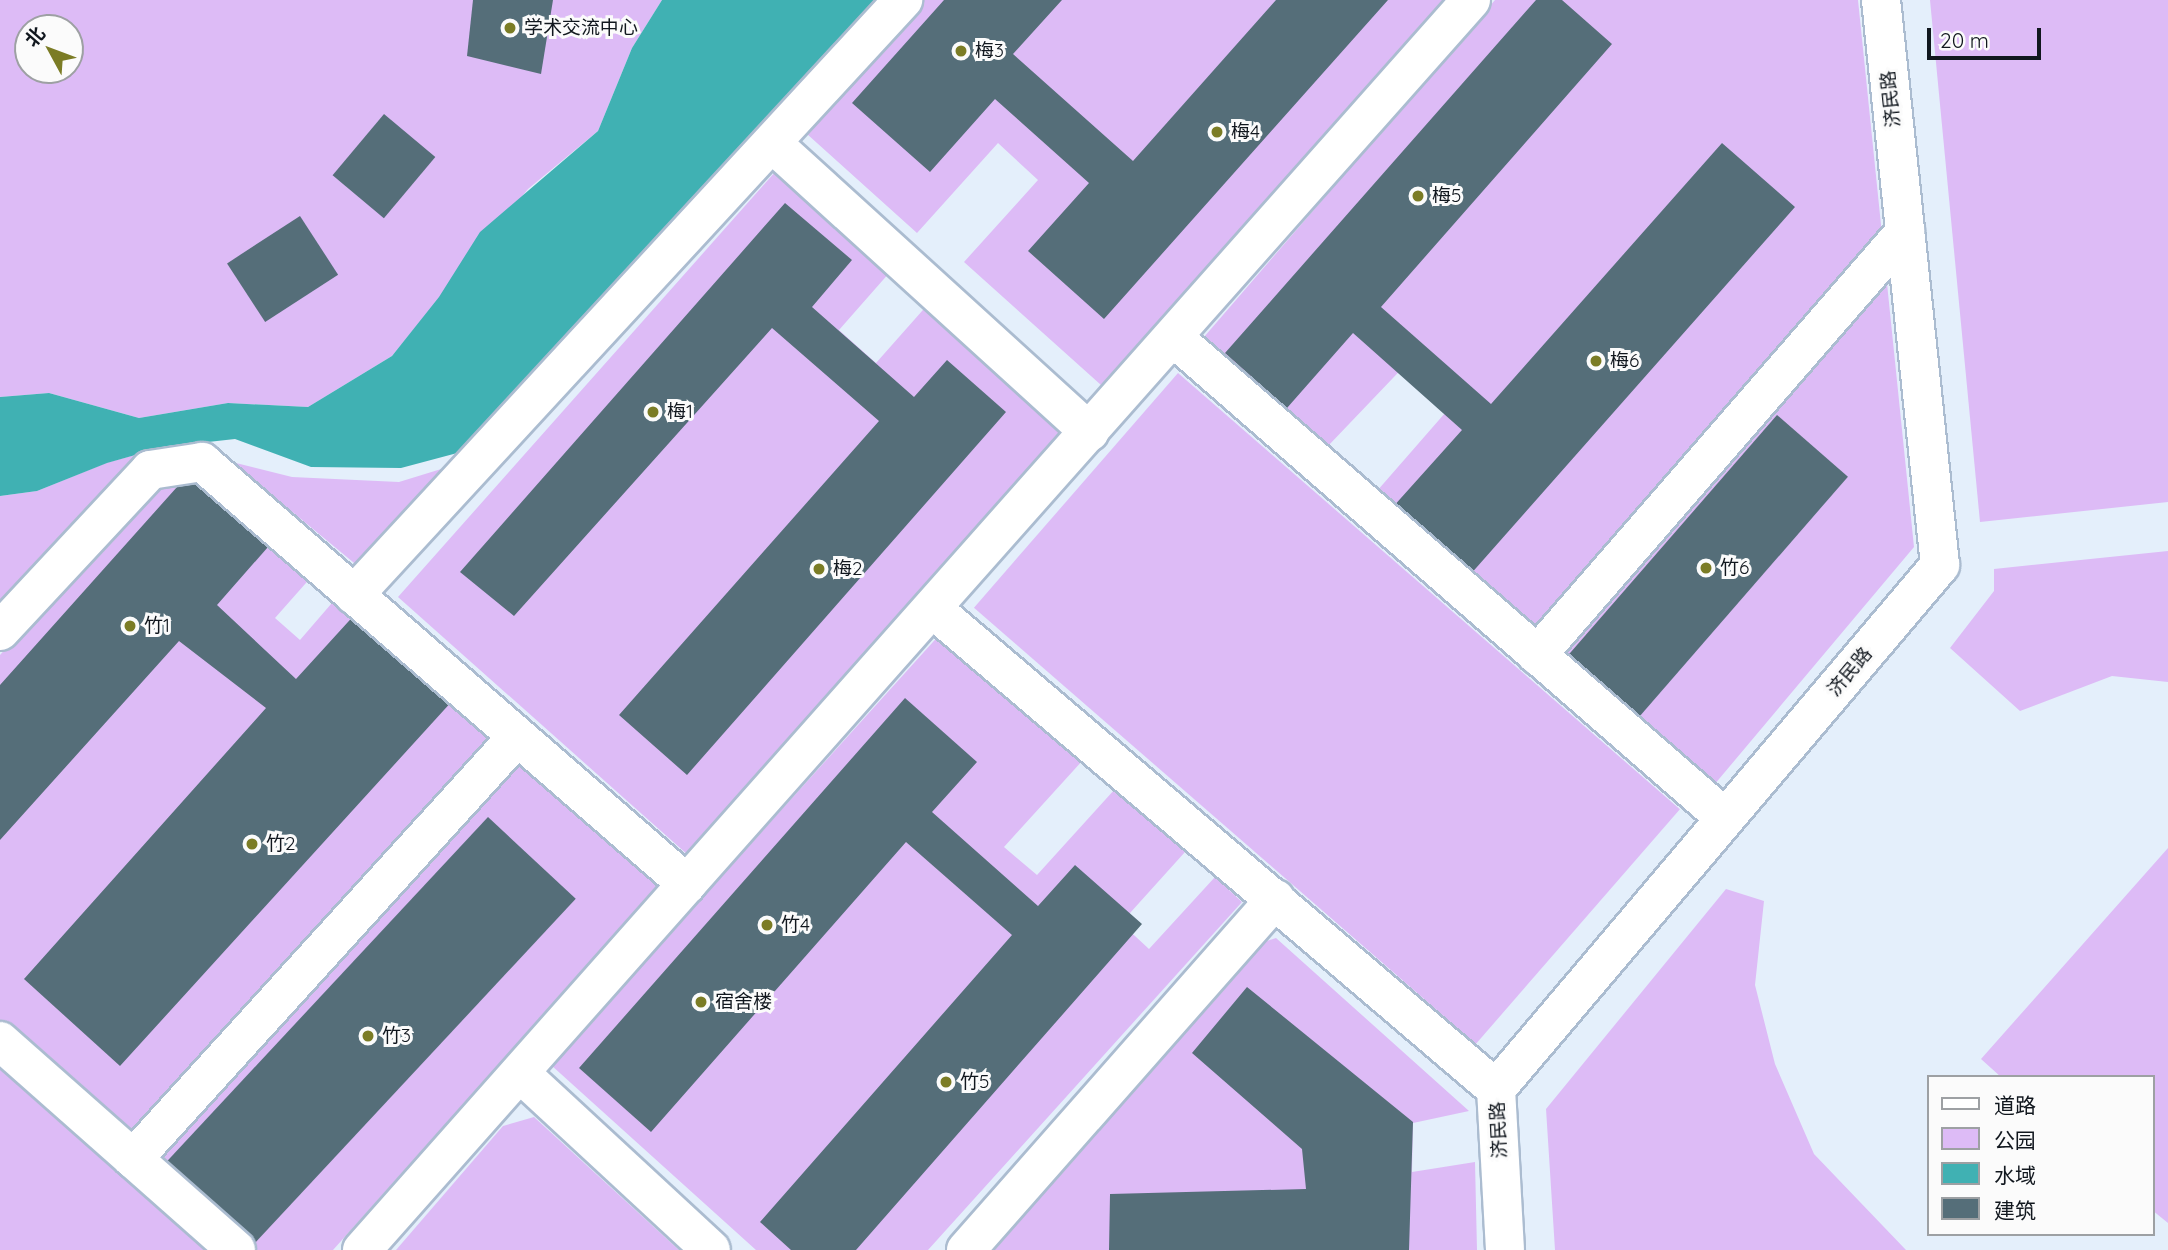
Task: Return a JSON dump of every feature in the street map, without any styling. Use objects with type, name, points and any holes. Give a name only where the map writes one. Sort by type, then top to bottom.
[{"type":"street","points":[[354,595],[904,0]]},
{"type":"street","points":[[362,1250],[1471,0]]},
{"type":"street","name":"济民路","points":[[1505,1250],[1496,1089],[1940,565],[1881,0]]},
{"type":"street","points":[[773,144],[1089,432]]},
{"type":"street","points":[[1537,655],[1905,232]]},
{"type":"street","points":[[1173,337],[1725,818]]},
{"type":"street","points":[[0,631],[150,470],[202,462],[687,884]]},
{"type":"street","points":[[933,609],[1496,1089]]},
{"type":"street","points":[[133,1159],[517,737]]},
{"type":"street","points":[[966,1250],[1275,899]]},
{"type":"street","points":[[0,1041],[236,1250]]},
{"type":"street","points":[[520,1073],[711,1250]]},
{"type":"green space","points":[[0,0],[662,0],[632,48],[598,131],[528,189],[392,356],[308,407],[228,403],[139,418],[49,393],[0,397]]},
{"type":"green space","points":[[909,0],[1445,0],[1101,385],[964,262],[1038,180],[998,143],[917,233],[797,125]]},
{"type":"green space","points":[[1495,0],[1858,0],[1914,547],[1714,785],[1377,491],[1459,397],[1414,356],[1328,446],[1204,337]]},
{"type":"green space","points":[[1930,0],[2168,0],[2168,502],[1980,522]]},
{"type":"green space","points":[[776,171],[890,272],[839,330],[876,363],[930,302],[1069,425],[688,855],[398,597]]},
{"type":"green space","points":[[1178,373],[1680,809],[1476,1044],[974,608]]},
{"type":"green space","points":[[190,444],[321,566],[275,618],[300,640],[344,589],[503,736],[130,1140],[0,1024],[0,655]]},
{"type":"green space","points":[[142,453],[150,470],[0,636],[0,496],[37,491],[106,463]]},
{"type":"green space","points":[[232,462],[292,477],[399,482],[464,462],[365,572]]},
{"type":"green space","points":[[2168,551],[2168,682],[2112,676],[2020,711],[1950,648],[1994,591],[1994,569]]},
{"type":"green space","points":[[942,632],[1083,760],[1004,847],[1037,875],[1115,789],[1185,852],[1121,923],[1149,949],[1215,877],[1242,902],[928,1250],[756,1250],[551,1065]]},
{"type":"green space","points":[[517,754],[662,882],[333,1250],[0,1250],[0,1041],[133,1159]]},
{"type":"green space","points":[[2168,848],[2168,1223],[2154,1212],[2154,1075],[1999,1075],[1981,1059]]},
{"type":"green space","points":[[1726,889],[1764,901],[1755,985],[1775,1064],[1814,1154],[1906,1250],[1555,1250],[1546,1109]]},
{"type":"green space","points":[[1276,938],[1469,1111],[1413,1123],[1412,1172],[1475,1162],[1477,1250],[986,1250],[1252,946]]},
{"type":"green space","points":[[534,1117],[679,1250],[396,1250],[503,1126]]},
{"type":"water","points":[[662,0],[883,0],[476,448],[401,468],[311,467],[235,439],[167,446],[107,463],[37,491],[0,496],[0,397],[49,393],[139,418],[228,403],[308,407],[392,356],[439,297],[480,232],[598,131],[632,48]]},
{"type":"building","name":"学术交流中心","points":[[473,0],[553,0],[541,74],[467,56]]},
{"type":"building","points":[[944,0],[1062,0],[1013,54],[1133,161],[1276,0],[1388,0],[1104,319],[1028,251],[1089,183],[995,99],[930,172],[852,103]]},
{"type":"building","points":[[1536,0],[1562,0],[1612,44],[1381,307],[1491,404],[1722,143],[1795,207],[1469,576],[1392,508],[1462,430],[1353,333],[1287,408],[1225,353]]},
{"type":"building","points":[[384,114],[435,157],[384,218],[333,175]]},
{"type":"building","points":[[785,203],[852,260],[812,307],[914,397],[947,360],[1006,412],[687,775],[619,715],[879,421],[772,328],[514,616],[460,572]]},
{"type":"building","points":[[300,216],[338,275],[265,322],[227,263]]},
{"type":"building","name":"竹6","points":[[1777,415],[1848,477],[1635,722],[1564,660]]},
{"type":"building","points":[[194,468],[275,539],[217,605],[296,679],[358,611],[454,699],[120,1066],[24,979],[266,708],[179,641],[0,840],[0,685]]},
{"type":"building","name":"宿舍楼","points":[[905,698],[977,762],[932,812],[1038,906],[1075,865],[1142,924],[856,1250],[791,1250],[760,1222],[1012,935],[906,842],[651,1132],[579,1068]]},
{"type":"building","name":"竹3","points":[[488,817],[576,899],[248,1250],[240,1250],[157,1172]]},
{"type":"building","points":[[1247,987],[1413,1122],[1409,1250],[1109,1250],[1110,1194],[1306,1189],[1302,1149],[1192,1053]]},
{"type":"place","name":"学术交流中心","points":[[510,28]]},
{"type":"place","name":"梅3","points":[[961,51]]},
{"type":"place","name":"梅4","points":[[1217,132]]},
{"type":"place","name":"梅5","points":[[1418,196]]},
{"type":"place","name":"梅6","points":[[1596,361]]},
{"type":"place","name":"梅1","points":[[653,412]]},
{"type":"place","name":"竹6","points":[[1706,568]]},
{"type":"place","name":"梅2","points":[[819,569]]},
{"type":"place","name":"竹1","points":[[130,626]]},
{"type":"place","name":"竹2","points":[[252,844]]},
{"type":"place","name":"竹4","points":[[767,925]]},
{"type":"place","name":"宿舍楼","points":[[701,1002]]},
{"type":"place","name":"竹3","points":[[368,1036]]},
{"type":"place","name":"竹5","points":[[946,1082]]}]
